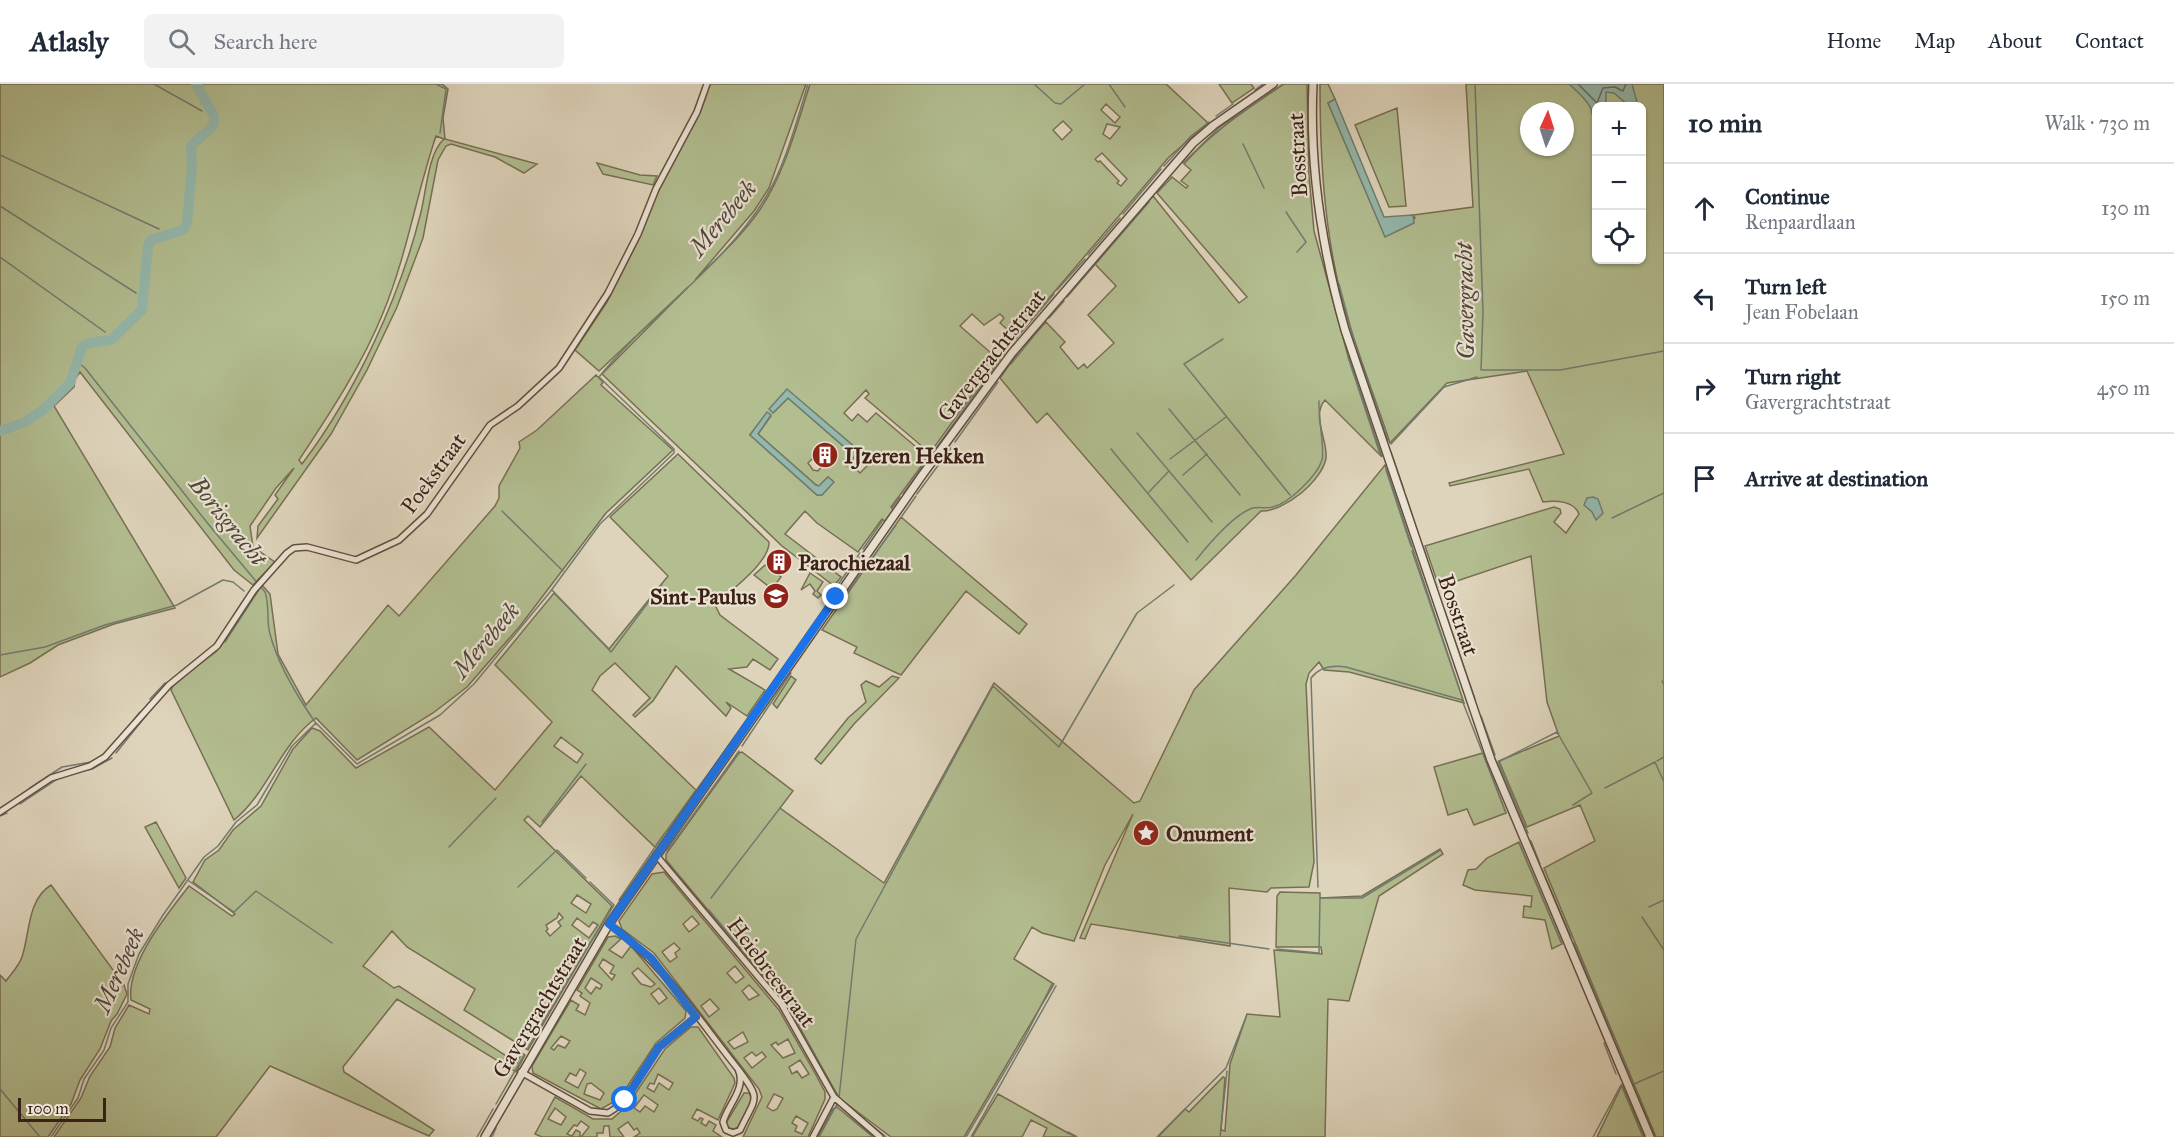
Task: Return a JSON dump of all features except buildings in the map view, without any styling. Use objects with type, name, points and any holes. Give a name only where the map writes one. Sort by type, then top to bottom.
[{"type":"street","name":"Poekstraat","points":[[0,812],[51,778],[90,766],[105,758],[169,685],[217,646],[259,584],[294,548],[312,548],[348,560],[356,560],[379,552],[410,533],[490,425],[518,406],[559,368],[608,293],[639,234],[660,180],[697,112],[707,84]]},
{"type":"street","name":"Gavergrachtstraat","points":[[485,1137],[609,924],[735,746],[845,583],[1012,353],[1193,143],[1214,125],[1273,84]]},
{"type":"street","name":"Bosstraat","points":[[1313,84],[1312,139],[1318,210],[1332,285],[1345,330],[1491,760],[1650,1137]]},
{"type":"street","name":"Heiebreestraat","points":[[656,855],[782,1005],[834,1096],[880,1137]]},
{"type":"street","points":[[609,924],[651,958],[738,1069],[756,1098],[740,1130],[733,1133],[726,1130],[723,1122],[740,1086],[742,1077],[738,1069]]},
{"type":"street","points":[[521,1072],[590,1111],[608,1113],[622,1104],[659,1047],[696,1017]]},
{"type":"street","points":[[813,1137],[834,1096]]},
{"type":"green space","points":[[0,84],[442,84],[448,89],[443,118],[445,139],[537,164],[524,173],[495,157],[451,144],[446,146],[438,160],[423,238],[397,307],[367,370],[331,434],[257,538],[258,526],[278,499],[275,495],[294,468],[276,488],[250,526],[253,547],[275,562],[253,585],[234,570],[80,372],[75,379],[74,387],[54,406],[175,608],[114,624],[58,645],[30,663],[0,677]],"holes":[[[436,136],[444,139],[434,154],[412,244],[374,344],[340,407],[302,464],[299,460],[345,388],[375,332],[399,269]]]},
{"type":"green space","points":[[709,84],[806,84],[769,188],[754,211],[695,280],[730,246],[761,208],[790,148],[810,84],[1166,84],[1208,123],[1169,157],[1016,337],[1000,323],[1004,318],[1000,314],[984,325],[972,314],[960,326],[998,359],[930,453],[865,398],[869,394],[866,390],[844,413],[852,421],[858,414],[867,422],[876,413],[928,457],[891,507],[894,510],[885,521],[882,519],[858,552],[817,523],[805,511],[785,534],[841,577],[834,586],[782,546],[602,374],[688,287],[599,371],[575,350],[607,302],[640,237],[659,187],[704,102]],"holes":[[[1106,104],[1120,117],[1115,123],[1101,110]],[[1063,121],[1072,130],[1062,140],[1053,130]],[[1107,124],[1120,127],[1110,139],[1103,134]],[[1102,153],[1127,179],[1121,186],[1100,161],[1095,159]],[[787,390],[857,449],[858,453],[847,466],[845,464],[850,452],[788,398],[773,413]],[[767,413],[771,416],[758,434],[816,485],[819,486],[828,477],[833,481],[822,495],[817,495],[750,435]],[[826,443],[834,451],[818,471],[813,470],[808,463],[814,460]],[[869,453],[874,459],[860,473],[854,467]]]},
{"type":"green space","points":[[1219,84],[1251,84],[1254,88],[1232,103]]},
{"type":"green space","points":[[1283,84],[1307,84],[1309,175],[1314,231],[1348,356],[1382,457],[1325,400],[1321,406],[1320,421],[1326,458],[1317,476],[1301,494],[1291,501],[1270,510],[1261,511],[1191,580],[1047,413],[1037,423],[1000,378],[1019,351],[1046,322],[1065,342],[1060,347],[1078,369],[1084,364],[1087,368],[1114,343],[1088,315],[1116,286],[1095,264],[1153,196],[1239,303],[1247,297],[1157,193],[1172,177],[1186,188],[1188,186],[1181,181],[1191,170],[1184,164],[1195,152],[1231,121]]},
{"type":"green space","points":[[1320,84],[1328,84],[1335,99],[1328,103],[1385,236],[1415,218],[1413,215],[1473,207],[1466,84],[1664,84],[1664,1137],[1656,1137],[1544,868],[1595,841],[1580,805],[1527,827],[1499,761],[1559,736],[1547,702],[1531,556],[1439,587],[1425,546],[1554,507],[1560,509],[1561,513],[1554,522],[1566,533],[1579,514],[1577,510],[1564,502],[1543,502],[1529,469],[1450,486],[1449,483],[1564,454],[1527,371],[1447,383],[1390,443],[1343,303],[1331,249],[1322,167]]},
{"type":"green space","points":[[1397,108],[1406,206],[1389,207],[1355,125]]},
{"type":"green space","points":[[597,163],[640,175],[657,176],[653,185],[603,174]]},
{"type":"green space","points":[[596,375],[603,382],[601,385],[673,450],[606,513],[520,626],[467,687],[433,713],[357,760],[316,718],[293,741],[256,796],[234,820],[171,690],[173,686],[220,647],[262,585],[270,594],[278,654],[306,705],[388,605],[399,616],[495,506],[499,498],[499,486],[520,448],[519,442],[537,430]]},
{"type":"green space","points":[[678,454],[769,542],[768,550],[757,567],[717,603],[716,607],[720,615],[778,659],[770,670],[753,659],[747,667],[729,669],[765,690],[747,716],[726,702],[731,708],[726,716],[676,666],[653,701],[635,717],[633,715],[650,698],[615,663],[600,676],[592,690],[696,790],[655,847],[581,776],[540,827],[528,816],[524,820],[612,906],[528,1050],[464,1010],[475,989],[407,947],[392,931],[363,966],[394,988],[399,986],[517,1063],[522,1053],[525,1055],[516,1072],[397,999],[343,1067],[344,1072],[434,1130],[429,1136],[270,1066],[216,1137],[54,1137],[81,1098],[90,1076],[110,1047],[115,1028],[129,1005],[149,1014],[150,1009],[131,1000],[131,986],[135,971],[150,940],[189,886],[232,916],[235,914],[193,882],[205,860],[219,850],[233,830],[261,806],[293,749],[312,728],[320,731],[356,768],[429,727],[495,790],[552,722],[495,665],[554,593],[609,649],[668,576],[610,517]],"holes":[[[561,737],[583,754],[577,763],[554,746]],[[577,895],[591,904],[586,913],[571,903]],[[559,913],[563,918],[558,922],[561,926],[550,936],[546,931],[548,929],[546,925],[557,918]],[[577,918],[589,927],[593,922],[598,925],[589,938],[572,925]]]},
{"type":"green space","points":[[1385,465],[1464,703],[1349,672],[1324,670],[1319,662],[1309,673],[1306,684],[1314,862],[1309,887],[1271,888],[1267,892],[1229,888],[1230,946],[1091,924],[1085,939],[1080,938],[1133,814],[1105,865],[1074,941],[1042,933],[1032,927],[1014,959],[1054,984],[964,1137],[891,1137],[839,1098],[786,1003],[666,860],[666,854],[739,753],[742,752],[793,791],[780,808],[884,883],[994,683],[1134,803],[1140,801],[1194,690],[1296,575]]},
{"type":"green space","points":[[901,517],[1027,624],[1019,634],[966,591],[901,675],[854,653],[857,647],[822,630]]},
{"type":"green space","points":[[765,565],[781,577],[772,589],[754,575]]},
{"type":"green space","points":[[810,573],[823,582],[817,591],[821,595],[818,598],[813,594],[815,591],[810,584],[801,590]]},
{"type":"green space","points":[[791,676],[796,680],[777,708],[773,704]]},
{"type":"green space","points":[[892,676],[899,678],[854,724],[821,764],[815,759],[848,718],[866,702],[861,685],[866,681],[879,687]]},
{"type":"green space","points":[[1483,753],[1506,813],[1474,825],[1467,809],[1448,815],[1434,767]]},
{"type":"green space","points":[[156,822],[186,878],[179,888],[145,827]]},
{"type":"green space","points":[[1519,842],[1562,944],[1552,949],[1545,920],[1523,917],[1524,906],[1531,907],[1532,896],[1475,890],[1463,885],[1468,870],[1476,869],[1487,858]]},
{"type":"green space","points":[[1440,849],[1443,854],[1379,896],[1349,1001],[1328,999],[1325,1137],[1158,1137],[1185,1109],[1189,1112],[1223,1077],[1225,1078],[1221,1130],[1225,1131],[1230,1064],[1247,1014],[1280,1017],[1274,950],[1322,954],[1321,947],[1276,947],[1277,896],[1280,892],[1320,893],[1320,898],[1362,896]]},
{"type":"green space","points":[[664,872],[779,1010],[825,1092],[825,1099],[808,1137],[743,1137],[762,1097],[759,1089],[654,953],[622,929],[619,921],[652,874]],"holes":[[[692,916],[699,924],[689,932],[683,924]],[[674,943],[680,949],[675,953],[677,957],[670,962],[662,952]],[[735,966],[744,977],[736,983],[727,973]],[[749,985],[759,995],[749,1000],[742,991]],[[710,999],[719,1009],[709,1017],[701,1006]],[[743,1032],[748,1042],[734,1049],[728,1042]],[[788,1039],[795,1053],[783,1058],[771,1045],[776,1042],[778,1045]],[[752,1052],[756,1056],[762,1052],[766,1057],[752,1068],[744,1058]],[[800,1060],[809,1074],[802,1078],[797,1071],[792,1074],[789,1067]],[[774,1094],[783,1098],[777,1109],[773,1111],[767,1107]],[[796,1116],[808,1123],[802,1134],[795,1131],[797,1126],[792,1123]]]},
{"type":"green space","points":[[51,885],[124,985],[127,994],[111,1021],[100,1049],[80,1080],[71,1104],[48,1137],[0,1137],[0,975],[6,981],[19,964],[25,948],[33,908],[43,891]]},
{"type":"green space","points":[[615,936],[621,939],[609,950],[622,958],[631,946],[686,1011],[685,1018],[656,1043],[619,1099],[601,1109],[533,1073],[532,1066],[571,1000],[579,1005],[576,1010],[585,1015],[590,1003],[580,996],[582,993],[577,990],[608,937]],"holes":[[[603,959],[614,966],[610,973],[615,975],[612,980],[599,966]],[[638,968],[655,984],[651,987],[641,984],[632,973]],[[591,978],[602,985],[600,989],[596,987],[591,994],[585,988]],[[659,988],[667,998],[659,1004],[651,994]],[[561,1036],[570,1041],[565,1048],[558,1045],[554,1050],[551,1048]],[[580,1069],[586,1073],[578,1088],[565,1081],[570,1073],[576,1076]],[[591,1083],[604,1093],[600,1100],[584,1094],[587,1084]]]},
{"type":"green space","points":[[691,1027],[698,1027],[734,1078],[735,1083],[718,1120],[697,1109],[692,1118],[698,1121],[700,1118],[703,1119],[701,1123],[706,1126],[709,1121],[716,1125],[713,1131],[722,1137],[634,1137],[640,1133],[637,1128],[634,1130],[628,1122],[618,1129],[624,1137],[610,1137],[609,1126],[604,1126],[603,1133],[597,1133],[597,1137],[581,1137],[589,1127],[581,1121],[577,1126],[574,1125],[567,1134],[572,1136],[576,1130],[580,1132],[580,1137],[542,1137],[535,1134],[555,1097],[593,1119],[612,1119],[627,1106],[665,1049]],"holes":[[[658,1074],[673,1083],[669,1090],[659,1083],[654,1092],[647,1088],[650,1083],[654,1084]],[[644,1095],[658,1105],[654,1112],[645,1106],[640,1112],[634,1108]],[[555,1108],[566,1117],[561,1125],[548,1119]]]},
{"type":"green space","points":[[1622,1085],[1644,1137],[1597,1137]]},
{"type":"green space","points":[[744,1093],[749,1093],[752,1099],[740,1126],[734,1130],[729,1129],[726,1123]]},
{"type":"green space","points":[[998,1094],[1077,1137],[1043,1137],[1047,1128],[1031,1120],[1022,1137],[972,1137]]},
{"type":"green space","points":[[837,1107],[873,1137],[818,1137],[833,1109]]},
{"type":"water","points":[[1569,84],[1632,84],[1637,102],[1624,102],[1614,93],[1606,92],[1606,102],[1592,102],[1592,113],[1586,100]]},
{"type":"water","points":[[1335,99],[1384,217],[1413,215],[1414,223],[1385,237],[1328,103]]},
{"type":"water","points":[[787,389],[857,449],[858,453],[846,465],[844,462],[850,452],[788,398],[773,413],[769,409]]},
{"type":"water","points":[[767,412],[771,415],[758,434],[816,485],[819,486],[828,477],[834,482],[822,495],[817,495],[750,435]]},
{"type":"water","points":[[1587,498],[1598,499],[1603,513],[1596,520],[1592,512],[1584,505]]},
{"type":"waterway","points":[[154,84],[202,111]]},
{"type":"waterway","points":[[0,431],[25,422],[43,410],[70,383],[82,347],[88,343],[111,340],[142,310],[148,246],[151,240],[183,230],[187,223],[192,167],[191,146],[214,125],[214,116],[196,84]]},
{"type":"waterway","points":[[436,84],[446,89],[440,133]]},
{"type":"waterway","name":"Merebeek","points":[[51,1137],[78,1098],[84,1079],[104,1050],[111,1028],[128,1002],[128,984],[139,954],[163,915],[204,857],[218,846],[236,822],[257,805],[292,746],[316,723],[357,764],[440,715],[474,684],[550,592],[600,524],[674,453],[674,449],[599,377],[619,354],[709,267],[750,220],[767,195],[780,169],[808,84]]},
{"type":"waterway","points":[[1034,84],[1055,103],[1061,104],[1085,84]]},
{"type":"waterway","points":[[1109,84],[1125,107]]},
{"type":"waterway","points":[[1255,90],[1263,84]]},
{"type":"waterway","points":[[1271,93],[1284,84]]},
{"type":"waterway","name":"Gavergracht","points":[[1475,84],[1483,312],[1481,370],[1560,370],[1664,351]]},
{"type":"waterway","points":[[1183,163],[1220,127],[1268,95]]},
{"type":"waterway","points":[[1216,116],[1233,104]]},
{"type":"waterway","points":[[1164,166],[1191,136],[1209,122]]},
{"type":"waterway","points":[[1243,144],[1264,188]]},
{"type":"waterway","points":[[0,155],[159,229]]},
{"type":"waterway","points":[[1123,214],[1161,169]]},
{"type":"waterway","points":[[1067,297],[1149,202]]},
{"type":"waterway","points":[[0,206],[136,293]]},
{"type":"waterway","points":[[1286,212],[1306,242],[1297,252]]},
{"type":"waterway","points":[[1088,255],[1120,218]]},
{"type":"waterway","points":[[0,257],[105,332]]},
{"type":"waterway","points":[[1057,290],[1085,259]]},
{"type":"waterway","points":[[1339,284],[1355,344]]},
{"type":"waterway","points":[[1014,341],[1054,294]]},
{"type":"waterway","points":[[1049,318],[1064,301]]},
{"type":"waterway","points":[[1011,364],[1046,321]]},
{"type":"waterway","points":[[1223,339],[1184,364],[1290,495]]},
{"type":"waterway","points":[[1003,356],[1012,344]]},
{"type":"waterway","points":[[1357,351],[1388,441]]},
{"type":"waterway","points":[[1348,357],[1380,454]]},
{"type":"waterway","points":[[934,451],[1000,359]]},
{"type":"waterway","name":"Borisgracht","points":[[75,360],[85,368],[265,592],[273,646],[295,691],[315,722]]},
{"type":"waterway","points":[[1391,444],[1444,387],[1477,377]]},
{"type":"waterway","points":[[955,442],[998,382]]},
{"type":"waterway","points":[[1196,560],[1214,539],[1243,513],[1253,508],[1270,508],[1279,504],[1294,495],[1309,481],[1323,455],[1319,401]]},
{"type":"waterway","points":[[1169,409],[1240,495]]},
{"type":"waterway","points":[[1170,459],[1226,417]]},
{"type":"waterway","points":[[1137,433],[1212,522]]},
{"type":"waterway","points":[[917,494],[951,448]]},
{"type":"waterway","points":[[1111,449],[1188,542]]},
{"type":"waterway","points":[[1391,452],[1404,490]]},
{"type":"waterway","points":[[1183,475],[1207,454]]},
{"type":"waterway","points":[[903,494],[928,459]]},
{"type":"waterway","points":[[1386,470],[1411,546]]},
{"type":"waterway","points":[[1149,492],[1168,472]]},
{"type":"waterway","points":[[1612,518],[1664,493]]},
{"type":"waterway","points":[[902,516],[916,496]]},
{"type":"waterway","points":[[1406,496],[1420,540]]},
{"type":"waterway","points":[[892,508],[900,497]]},
{"type":"waterway","points":[[502,511],[563,571]]},
{"type":"waterway","points":[[863,549],[883,520]]},
{"type":"waterway","points":[[835,609],[896,525]]},
{"type":"waterway","points":[[1423,547],[1441,603]]},
{"type":"waterway","points":[[1412,551],[1459,688]]},
{"type":"waterway","points":[[837,586],[860,553]]},
{"type":"waterway","points":[[0,655],[45,647],[105,625],[177,605],[223,580],[233,582],[244,591]]},
{"type":"waterway","points":[[552,590],[611,652],[662,584]]},
{"type":"waterway","points":[[839,1098],[856,939],[993,686],[1059,747],[1137,613],[1174,585]]},
{"type":"waterway","points":[[225,642],[258,591]]},
{"type":"waterway","points":[[232,618],[245,598]]},
{"type":"waterway","points":[[1444,609],[1475,699]]},
{"type":"waterway","points":[[198,665],[217,651]]},
{"type":"waterway","points":[[180,672],[198,658]]},
{"type":"waterway","points":[[1318,887],[1311,678],[1323,669],[1332,666],[1346,667],[1462,700],[1506,813]]},
{"type":"waterway","points":[[742,746],[791,673]]},
{"type":"waterway","points":[[1662,681],[1664,685]]},
{"type":"waterway","points":[[150,699],[165,683]]},
{"type":"waterway","points":[[160,699],[166,692]]},
{"type":"waterway","points":[[123,733],[140,712]]},
{"type":"waterway","points":[[116,753],[149,712]]},
{"type":"waterway","points":[[1481,716],[1495,755]]},
{"type":"waterway","points":[[1528,833],[1498,762],[1557,732],[1592,793],[1573,805]]},
{"type":"waterway","points":[[667,831],[736,735]]},
{"type":"waterway","points":[[667,851],[739,751]]},
{"type":"waterway","points":[[1657,761],[1664,757]]},
{"type":"waterway","points":[[79,772],[92,769],[112,758]]},
{"type":"waterway","points":[[30,788],[62,767],[91,762]]},
{"type":"waterway","points":[[1605,788],[1655,762],[1664,782]]},
{"type":"waterway","points":[[542,822],[586,764]]},
{"type":"waterway","points":[[20,804],[59,778]]},
{"type":"waterway","points":[[449,847],[496,798]]},
{"type":"waterway","points":[[711,898],[780,808]]},
{"type":"waterway","points":[[0,816],[7,813]]},
{"type":"waterway","points":[[619,900],[664,834]]},
{"type":"waterway","points":[[1531,841],[1540,864]]},
{"type":"waterway","points":[[1519,843],[1561,942]]},
{"type":"waterway","points":[[518,887],[557,850],[586,878]]},
{"type":"waterway","points":[[1277,949],[1319,953],[1320,898],[1362,898],[1439,851]]},
{"type":"waterway","points":[[668,864],[682,879]]},
{"type":"waterway","points":[[1542,869],[1571,937]]},
{"type":"waterway","points":[[189,881],[234,912],[256,891],[332,943]]},
{"type":"waterway","points":[[576,966],[614,905],[590,882]]},
{"type":"waterway","points":[[685,884],[702,904]]},
{"type":"waterway","points":[[1649,907],[1664,900]]},
{"type":"waterway","points":[[709,910],[743,951]]},
{"type":"waterway","points":[[1642,917],[1664,950]]},
{"type":"waterway","points":[[1179,936],[1269,949]]},
{"type":"waterway","points":[[1574,943],[1631,1077]]},
{"type":"waterway","points":[[748,958],[765,977]]},
{"type":"waterway","points":[[528,1048],[574,969]]},
{"type":"waterway","points":[[966,1137],[1025,1037],[1052,984]]},
{"type":"waterway","points":[[971,1137],[1056,986]]},
{"type":"waterway","points":[[772,987],[791,1012],[839,1098],[886,1137]]},
{"type":"waterway","points":[[1157,1137],[1226,1068],[1246,1017]]},
{"type":"waterway","points":[[1604,1043],[1616,1074]]},
{"type":"waterway","points":[[496,1104],[524,1055]]},
{"type":"waterway","points":[[1220,1137],[1227,1071]]},
{"type":"waterway","points":[[1634,1084],[1664,1071]]},
{"type":"waterway","points":[[1593,1137],[1621,1085]]},
{"type":"waterway","points":[[1622,1087],[1643,1137]]},
{"type":"waterway","points":[[1635,1087],[1637,1092]]},
{"type":"waterway","points":[[0,1089],[40,1137]]},
{"type":"waterway","points":[[1639,1096],[1647,1116]]},
{"type":"waterway","points":[[819,1137],[837,1104],[874,1137]]},
{"type":"waterway","points":[[477,1137],[493,1109]]},
{"type":"waterway","points":[[1649,1121],[1654,1133]]},
{"type":"waterway","points":[[492,1137],[496,1128]]},
{"type":"waterway","points":[[1068,1132],[1077,1137]]},
{"type":"place","name":"IJzeren Hekken","points":[[825,455]]},
{"type":"place","name":"Parochiezaal","points":[[779,562]]},
{"type":"place","name":"Sint-Paulus","points":[[776,596]]},
{"type":"place","name":"Onument","points":[[1146,833]]},
{"type":"route","points":[[625,1100],[659,1047],[667,1038],[696,1017],[651,958],[609,924],[749,726],[836,597]]}]
